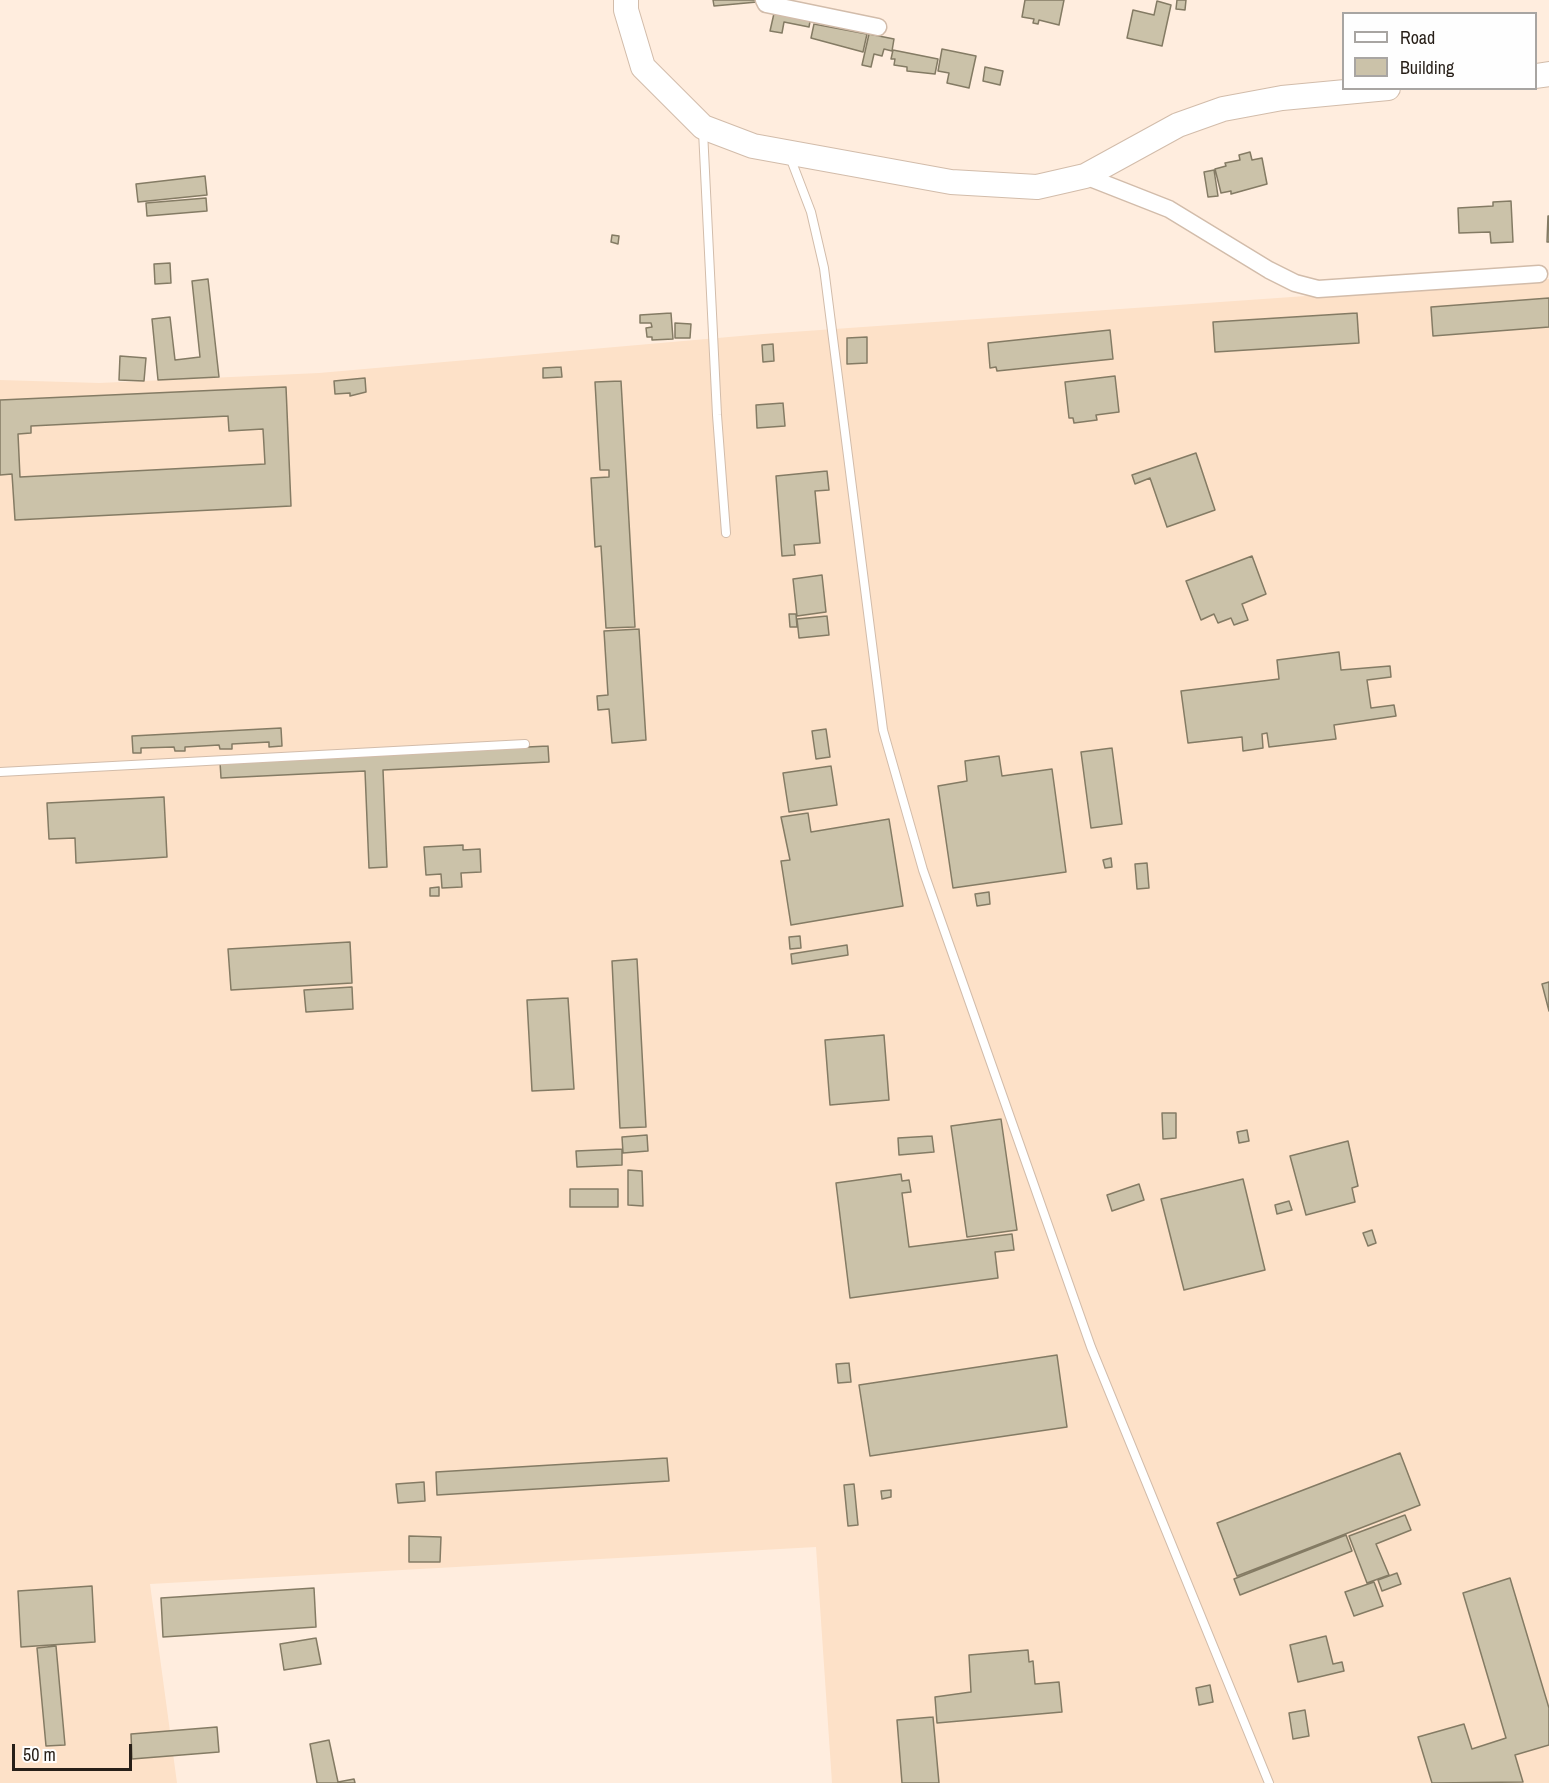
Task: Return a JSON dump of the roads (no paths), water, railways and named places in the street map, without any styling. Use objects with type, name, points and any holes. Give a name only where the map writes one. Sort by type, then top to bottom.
[{"type":"street","points":[[626,0],[626,10],[643,67],[703,127],[753,146],[951,183],[1037,187],[1085,176],[1178,125],[1223,109],[1282,98],[1367,90]]},
{"type":"street","points":[[764,0],[766,4],[878,27]]},
{"type":"street","points":[[1085,176],[1169,209],[1269,270],[1294,283],[1318,289],[1341,290],[1539,274]]},
{"type":"lane","points":[[703,127],[717,415],[726,533]]},
{"type":"lane","points":[[789,154],[811,212],[824,268],[883,730],[922,870],[1091,1347],[1269,1783]]},
{"type":"lane","points":[[0,772],[525,744]]}]
